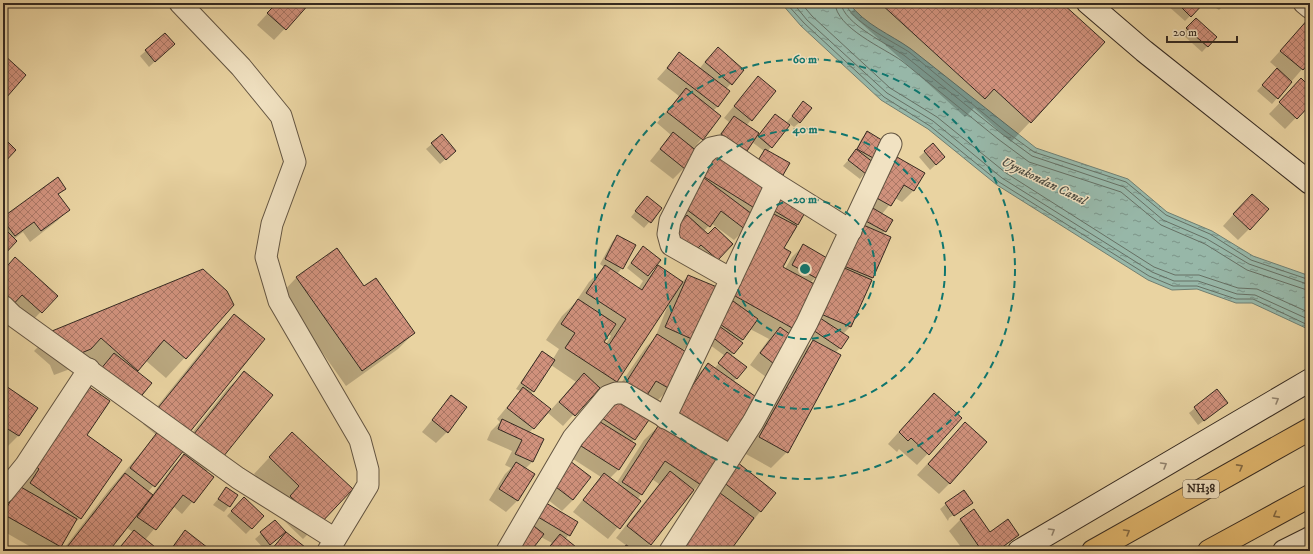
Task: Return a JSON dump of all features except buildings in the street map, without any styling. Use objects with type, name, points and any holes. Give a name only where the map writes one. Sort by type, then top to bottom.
[{"type":"highway","name":"NH38","points":[[1093,551],[1310,429]]},
{"type":"highway","points":[[1209,551],[1310,496]]},
{"type":"street","points":[[3,306],[12,315],[89,369],[331,545],[368,485],[368,470],[360,440],[279,302],[266,257],[272,224],[295,162],[281,116],[241,67],[180,3]]},
{"type":"street","points":[[1088,3],[1144,51],[1310,183]]},
{"type":"street","points":[[1304,3],[1310,8]]},
{"type":"street","points":[[670,551],[753,422],[807,323],[891,144]]},
{"type":"street","points":[[731,279],[671,245],[668,234],[670,221],[704,154],[711,148],[720,146],[776,184],[851,231]]},
{"type":"street","points":[[665,418],[776,184]]},
{"type":"street","points":[[3,493],[25,466],[89,369]]},
{"type":"street","points":[[1019,551],[1310,380]]},
{"type":"street","points":[[507,551],[573,438],[608,396],[616,393],[624,394],[731,456]]},
{"type":"street","points":[[1284,551],[1310,538]]},
{"type":"water","name":"Uyyakondan Canal","points":[[781,3],[849,3],[862,17],[878,29],[911,49],[1036,148],[1128,179],[1167,212],[1212,231],[1253,256],[1310,276],[1310,330],[1252,303],[1236,303],[1197,289],[1172,290],[1148,280],[997,185],[928,129],[881,100],[801,26]]}]
